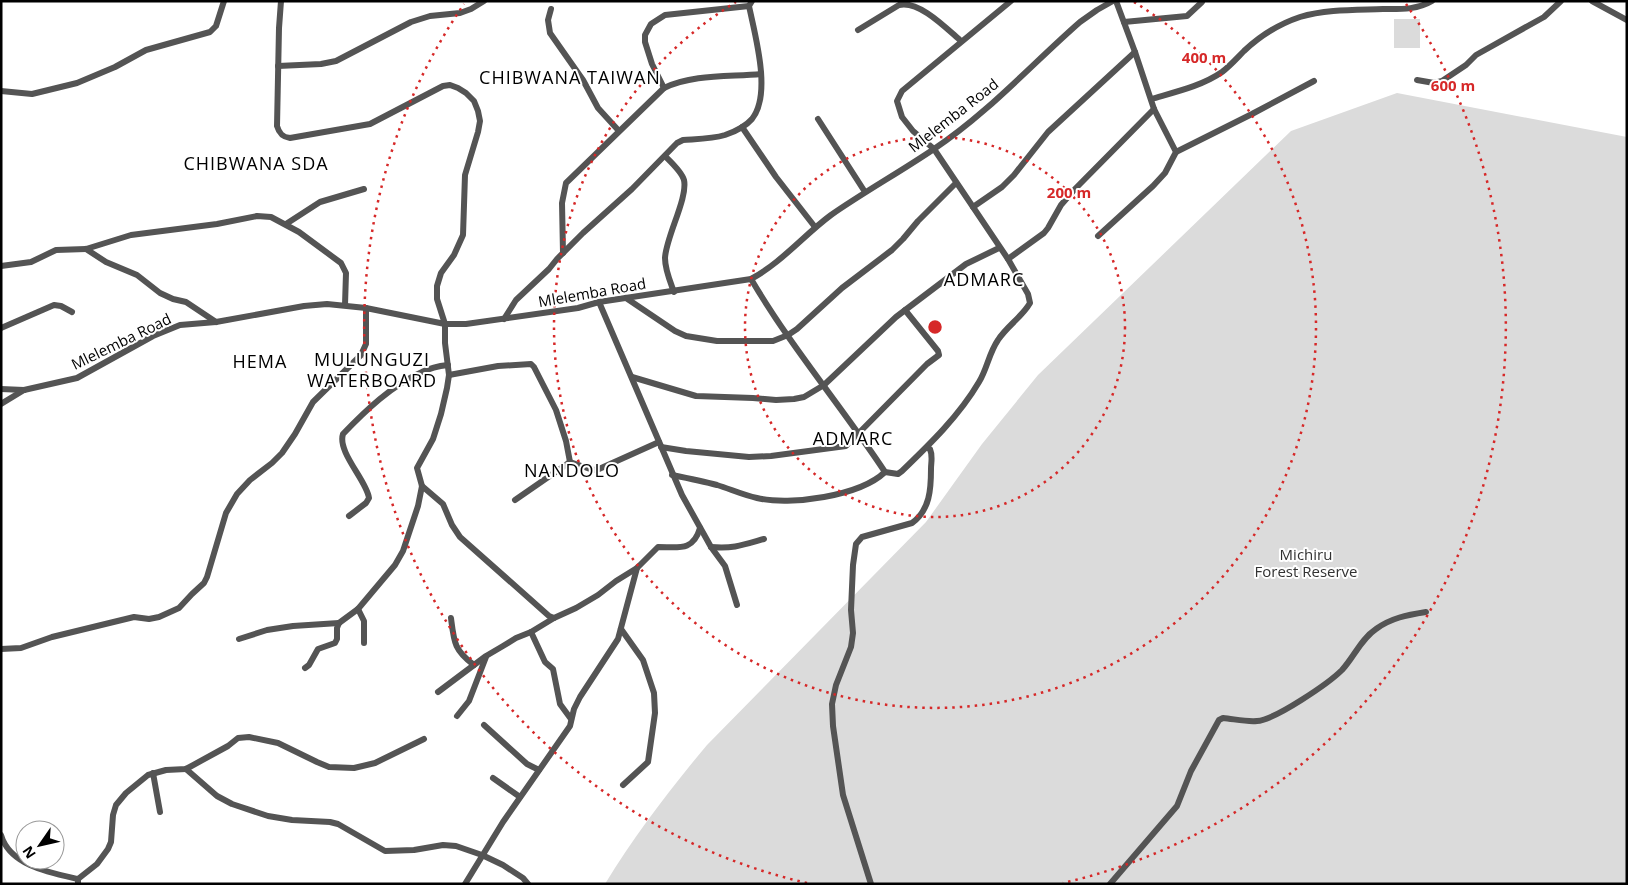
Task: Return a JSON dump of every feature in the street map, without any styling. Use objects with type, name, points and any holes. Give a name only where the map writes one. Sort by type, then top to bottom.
[{"type":"street","points":[[1,91],[32,94],[77,83],[115,67],[146,50],[210,32],[216,26],[224,1]]},
{"type":"street","points":[[239,639],[267,630],[339,623],[358,609],[404,551],[422,486],[417,468],[433,440],[445,400],[448,375],[445,343],[446,324],[439,305],[437,286],[441,273],[454,255],[463,235],[464,175],[480,121],[474,101],[458,88],[450,85],[443,86],[370,124],[286,137],[281,134],[277,126],[281,1]]},
{"type":"street","points":[[278,66],[320,64],[336,61],[411,22],[430,16],[460,13],[484,1]]},
{"type":"street","points":[[672,475],[714,484],[757,498],[785,501],[844,493],[872,482],[885,472],[898,474],[927,448],[971,395],[984,373],[997,341],[1030,303],[1028,294],[1008,259],[934,149],[902,117],[897,101],[899,95],[909,85],[1010,1]]},
{"type":"street","points":[[1114,1],[1124,22],[1154,109],[1176,152]]},
{"type":"street","name":"Mlelemba Road","points":[[1,404],[24,390],[76,378],[147,339],[171,328],[189,324],[216,322],[317,305],[345,305],[446,324],[466,324],[578,308],[598,302],[751,280],[770,267],[815,227],[865,192],[934,149],[990,105],[1080,22],[1114,1]]},
{"type":"street","points":[[1151,100],[1184,90],[1210,79],[1224,70],[1263,35],[1297,18],[1346,11],[1413,8],[1432,1]]},
{"type":"street","points":[[1417,80],[1434,83],[1442,81],[1466,65],[1476,55],[1544,17],[1561,1]]},
{"type":"street","points":[[1592,1],[1627,20]]},
{"type":"street","points":[[1124,22],[1187,16],[1202,2]]},
{"type":"street","points":[[504,319],[516,300],[679,141],[723,135],[742,127],[752,119],[758,108],[761,74],[758,45],[750,4],[664,15],[650,24],[645,35],[645,42],[652,64],[664,88]]},
{"type":"street","points":[[858,30],[899,5],[904,4],[920,8],[961,41]]},
{"type":"street","points":[[551,9],[548,24],[550,33],[583,80],[598,108],[620,131]]},
{"type":"street","points":[[973,207],[1002,187],[1014,175],[1048,132],[1135,52]]},
{"type":"street","points":[[563,253],[562,203],[565,186],[664,88],[673,83],[689,80],[761,74]]},
{"type":"street","points":[[1098,236],[1153,186],[1164,173],[1176,152],[1314,81]]},
{"type":"street","points":[[1008,259],[1044,233],[1061,205],[1074,190],[1154,109]]},
{"type":"street","points":[[818,119],[865,192]]},
{"type":"street","points":[[742,127],[776,177],[815,227]]},
{"type":"street","points":[[665,156],[684,178],[680,203],[665,256],[666,267],[674,292]]},
{"type":"street","points":[[626,298],[675,331],[696,338],[717,341],[766,342],[788,335],[806,322],[842,288],[892,250],[956,183]]},
{"type":"street","points":[[286,224],[320,202],[364,189]]},
{"type":"street","points":[[1,266],[31,262],[56,250],[86,249],[131,235],[216,224],[258,216],[271,217],[286,224],[315,243],[343,266],[346,277],[345,305]]},
{"type":"street","points":[[632,377],[696,396],[776,400],[794,400],[804,397],[824,385],[880,331],[905,310],[966,264],[999,248]]},
{"type":"street","points":[[86,249],[106,262],[137,276],[167,297],[186,302],[216,322]]},
{"type":"street","points":[[751,280],[788,335],[859,432],[885,472]]},
{"type":"street","points":[[598,302],[632,377],[672,475],[711,547],[725,566],[737,605]]},
{"type":"street","points":[[1,328],[54,305],[61,306],[72,312]]},
{"type":"street","points":[[1,649],[21,648],[52,637],[134,617],[149,619],[159,617],[180,608],[204,583],[207,577],[226,513],[237,494],[282,453],[313,402],[361,355],[366,344],[364,328],[366,308]]},
{"type":"street","points":[[570,462],[593,470],[599,469],[660,444],[730,456],[771,456],[846,446],[927,364],[939,355],[938,351],[905,310]]},
{"type":"street","points":[[448,375],[498,366],[531,364],[556,410],[566,441],[570,462]]},
{"type":"street","points":[[349,516],[366,503],[369,498],[348,457],[342,439],[343,434],[366,412],[405,381],[423,371],[448,365]]},
{"type":"street","points":[[1,389],[24,390]]},
{"type":"street","points":[[871,884],[842,795],[832,704],[836,685],[851,647],[853,633],[851,610],[853,565],[856,544],[862,537],[912,523],[927,506],[930,492],[932,456],[930,449],[927,448]]},
{"type":"street","points":[[515,500],[570,462]]},
{"type":"street","points":[[422,486],[443,504],[452,525],[460,537],[549,616],[554,618]]},
{"type":"street","points":[[438,692],[486,656],[516,638],[598,596],[616,581],[637,568],[658,547],[686,547],[698,536],[700,528]]},
{"type":"street","points":[[711,547],[738,547],[764,539]]},
{"type":"street","points":[[465,884],[520,797],[570,726],[574,709],[580,697],[618,639],[637,568]]},
{"type":"street","points":[[358,609],[364,621],[364,643]]},
{"type":"street","points":[[1110,884],[1177,806],[1191,771],[1219,720],[1223,718],[1265,720],[1282,711],[1341,671],[1358,647],[1376,628],[1396,618],[1426,612]]},
{"type":"street","points":[[452,618],[454,642],[474,665]]},
{"type":"street","points":[[305,668],[318,649],[335,643],[339,623]]},
{"type":"street","points":[[621,629],[643,660],[654,693],[655,713],[648,762],[623,785]]},
{"type":"street","points":[[531,632],[544,662],[553,669],[560,704],[571,719]]},
{"type":"street","points":[[457,716],[469,700],[486,656]]},
{"type":"street","points":[[484,725],[522,760],[539,770]]},
{"type":"street","points":[[1,835],[7,846],[23,863],[78,881],[97,864],[108,850],[111,842],[113,815],[119,800],[142,780],[153,774],[166,770],[186,770],[228,746],[238,738],[244,737],[278,743],[329,767],[354,768],[375,763],[424,739]]},
{"type":"street","points":[[186,770],[217,796],[232,804],[268,816],[338,824],[385,851],[456,846],[503,865],[523,878],[528,884]]},
{"type":"street","points":[[153,774],[160,812]]},
{"type":"street","points":[[493,778],[520,797]]},
{"type":"green space","points":[[1394,19],[1420,19],[1420,48],[1394,48]]},
{"type":"green space","name":"Michiru Forest Reserve","points":[[1397,93],[1627,137],[1627,884],[605,884],[653,813],[707,745],[926,522],[982,444],[1038,375],[1291,131]]},
{"type":"district","name":"CHIBWANA TAIWAN","points":[[570,77]]},
{"type":"district","name":"CHIBWANA SDA","points":[[256,163]]},
{"type":"district","name":"ADMARC","points":[[984,279]]},
{"type":"district","name":"HEMA","points":[[260,361]]},
{"type":"district","name":"MULUNGUZI WATERBOARD","points":[[372,369]]},
{"type":"district","name":"ADMARC","points":[[853,438]]},
{"type":"district","name":"NANDOLO","points":[[572,470]]}]
